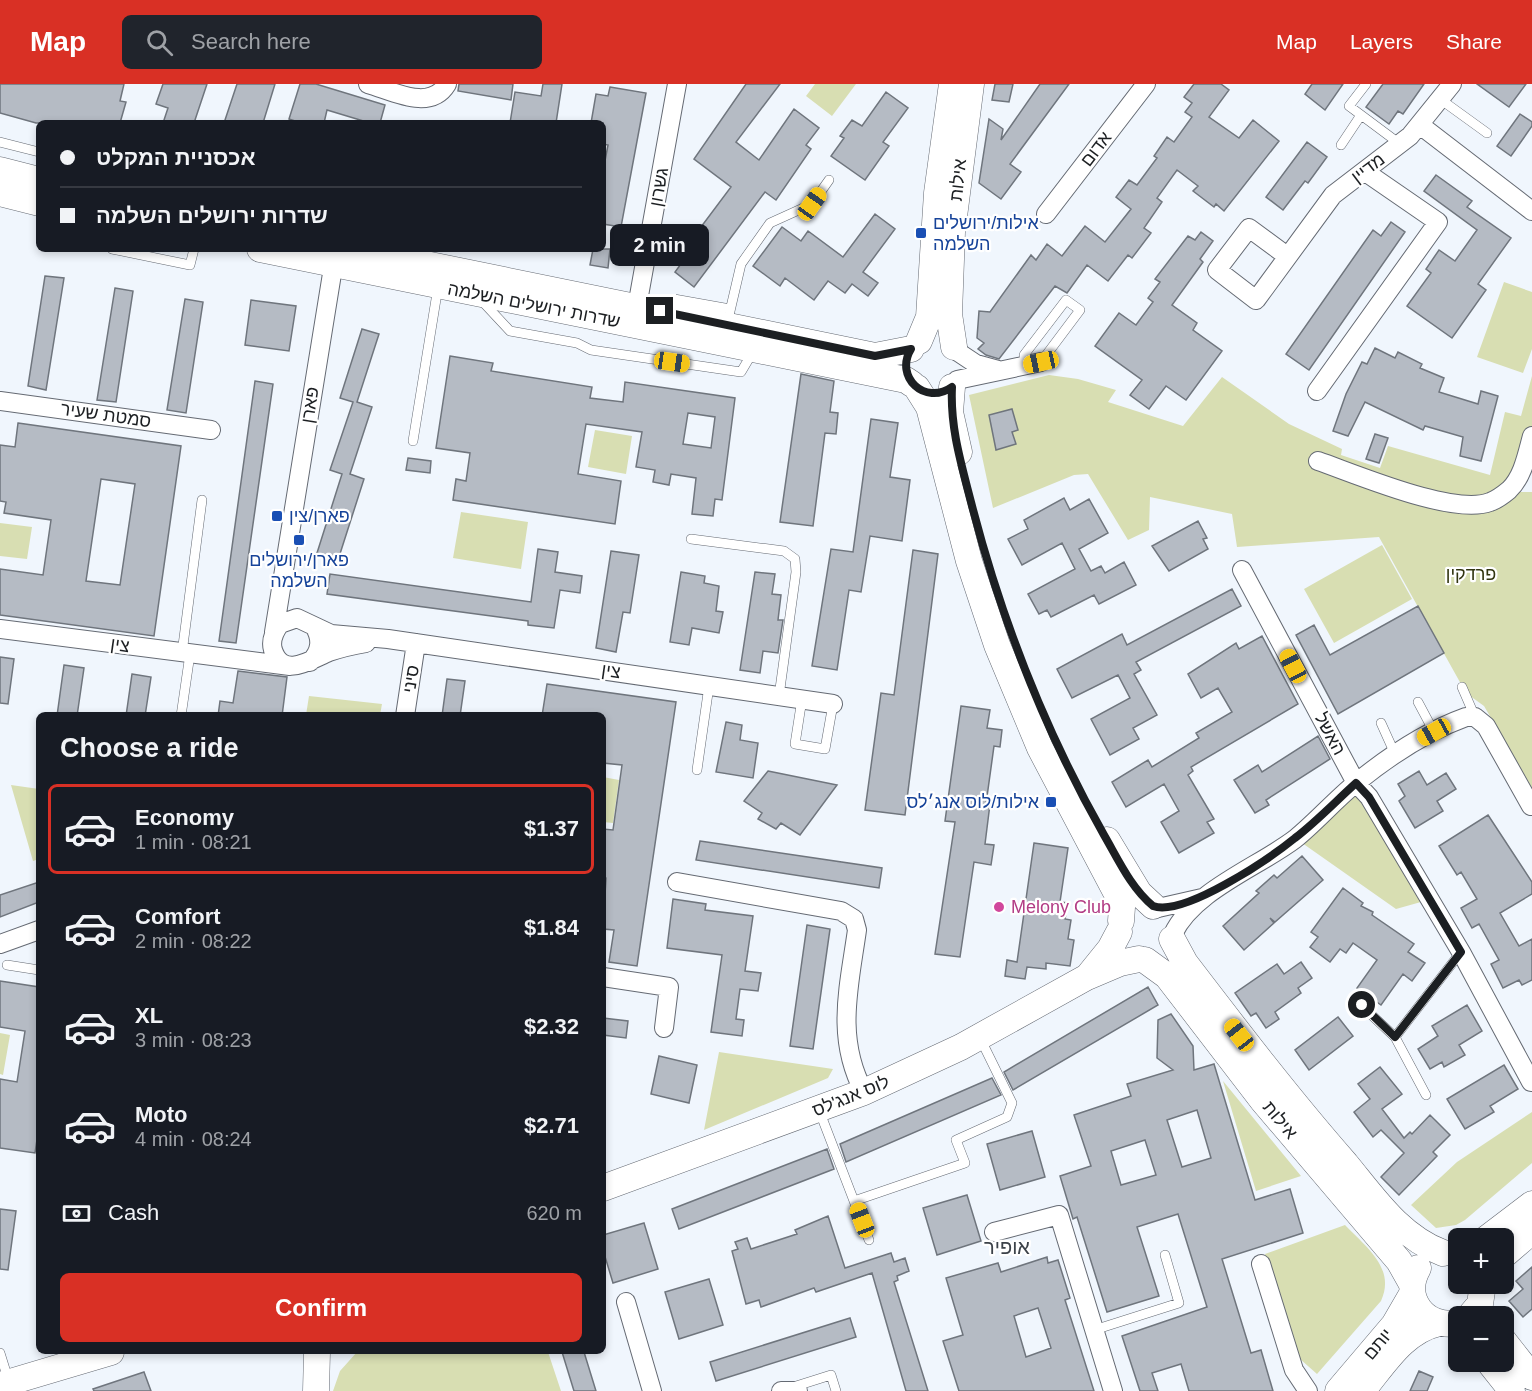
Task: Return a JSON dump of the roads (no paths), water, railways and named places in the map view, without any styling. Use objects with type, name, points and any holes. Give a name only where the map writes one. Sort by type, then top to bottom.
[{"type":"street","points":[[368,84],[418,99],[442,90]]},
{"type":"street","name":"גשרון","points":[[636,316],[677,84]]},
{"type":"street","name":"אילות","points":[[915,345],[929,317],[937,193],[952,84]]},
{"type":"street","name":"אילות","points":[[956,349],[949,314],[952,242],[971,84]]},
{"type":"street","name":"אדום","points":[[1046,214],[1146,84]]},
{"type":"street","name":"מדיין","points":[[1287,256],[1333,195],[1400,144],[1420,125],[1452,84]]},
{"type":"street","points":[[1420,125],[1532,211]]},
{"type":"street","points":[[0,170],[36,199]]},
{"type":"street","points":[[1317,391],[1438,222],[1364,171]]},
{"type":"street","points":[[0,193],[36,200]]},
{"type":"street","name":"שדרות ירושלים השלמה","points":[[308,252],[340,254],[636,316],[754,349],[906,380],[914,386]]},
{"type":"street","name":"שדרות ירושלים השלמה","points":[[340,254],[438,285],[475,293],[636,316],[729,317],[875,356],[915,345]]},
{"type":"street","name":"פארן","points":[[273,637],[340,254]]},
{"type":"street","points":[[1003,371],[976,364],[940,339],[915,345],[905,364],[914,386],[929,407],[969,561],[997,645],[1040,748],[1122,907],[1120,926],[1125,951],[1142,960],[1160,957],[1168,949],[1184,917],[1207,896],[1295,838],[1356,783],[1395,754],[1461,719],[1475,717],[1486,726],[1531,806]]},
{"type":"street","points":[[956,349],[962,367],[955,383],[952,424],[987,564],[1013,639],[1043,712],[1085,799],[1135,887],[1170,919],[1173,937]]},
{"type":"street","points":[[914,386],[932,394],[942,392],[955,383],[1033,364]]},
{"type":"street","name":"סמטת שעיר","points":[[0,400],[211,430]]},
{"type":"street","points":[[1317,461],[1430,498],[1467,505],[1483,504],[1510,489],[1524,465],[1532,436]]},
{"type":"street","name":"פארן","points":[[286,562],[291,594],[310,624]]},
{"type":"street","name":"האשל","points":[[1242,570],[1356,783],[1369,797],[1461,952],[1532,1083]]},
{"type":"street","points":[[239,660],[263,650],[273,637],[288,620],[310,624],[320,644],[310,662],[290,666],[278,658],[273,637]]},
{"type":"street","name":"צין","points":[[310,624],[331,634],[388,639],[833,704]]},
{"type":"street","name":"צין","points":[[0,629],[290,666]]},
{"type":"street","name":"צין","points":[[310,662],[338,649],[388,639]]},
{"type":"street","name":"סיני","points":[[406,712],[416,643]]},
{"type":"street","points":[[677,882],[842,911],[854,919],[857,930],[846,1007],[845,1037],[852,1069],[864,1092]]},
{"type":"street","points":[[1120,926],[1132,909],[1155,907],[1207,896]]},
{"type":"street","name":"לוס אנג'לס","points":[[1087,977],[1107,955],[1120,926]]},
{"type":"street","points":[[0,944],[36,931]]},
{"type":"street","name":"אילות","points":[[1173,937],[1185,963],[1316,1130],[1399,1226],[1422,1244],[1448,1251]]},
{"type":"street","name":"אילות","points":[[1142,960],[1167,976],[1263,1101],[1400,1261],[1420,1312],[1448,1310]]},
{"type":"street","name":"לוס אנג'לס","points":[[606,1187],[864,1092],[980,1038],[1087,977],[1120,963],[1142,960]]},
{"type":"street","points":[[606,977],[669,987],[664,1028]]},
{"type":"street","points":[[1500,1228],[1532,1204]]},
{"type":"street","points":[[994,1232],[1059,1215],[1113,1391]]},
{"type":"street","points":[[1514,1247],[1532,1231]]},
{"type":"street","name":"יותם","points":[[1338,1391],[1398,1319],[1412,1288],[1415,1273],[1424,1262],[1448,1255]]},
{"type":"street","points":[[1261,1264],[1294,1370],[1308,1391]]},
{"type":"street","points":[[626,1302],[652,1391]]},
{"type":"street","name":"יותם","points":[[1362,1391],[1404,1341],[1421,1329],[1448,1318]]},
{"type":"street","points":[[5,1383],[104,1354]]},
{"type":"street","points":[[316,1386],[317,1354]]},
{"type":"street","points":[[316,1386],[331,1354]]},
{"type":"street","points":[[1514,1354],[1532,1377]]},
{"type":"street","points":[[1497,1372],[1512,1391]]},
{"type":"street","points":[[781,1391],[798,1391]]},
{"type":"lane","points":[[1366,84],[1349,106],[1400,144]]},
{"type":"lane","points":[[1440,99],[1487,133]]},
{"type":"lane","points":[[1341,145],[1361,115]]},
{"type":"lane","points":[[0,142],[36,151]]},
{"type":"lane","points":[[674,298],[729,317],[741,264],[770,223],[812,204],[829,180]]},
{"type":"lane","points":[[127,252],[190,265],[193,252]]},
{"type":"lane","points":[[413,441],[438,285]]},
{"type":"lane","points":[[475,293],[510,331],[577,344],[591,350],[741,372],[754,349]]},
{"type":"lane","points":[[1066,300],[1080,310],[1033,364],[1024,355],[1066,300]]},
{"type":"lane","points":[[181,712],[202,500]]},
{"type":"lane","points":[[691,539],[784,552],[795,559],[796,572],[779,696]]},
{"type":"lane","points":[[696,770],[709,686]]},
{"type":"lane","points":[[1462,687],[1475,717]]},
{"type":"lane","points":[[802,699],[795,744],[825,749],[833,704]]},
{"type":"lane","points":[[1418,702],[1434,732]]},
{"type":"lane","points":[[1381,723],[1395,754]]},
{"type":"lane","points":[[1395,1037],[1461,952]]},
{"type":"lane","points":[[7,965],[36,970]]},
{"type":"lane","points":[[1362,1005],[1395,1037],[1426,1095]]},
{"type":"lane","points":[[854,1201],[965,1163],[956,1140],[1007,1117],[1012,1103],[980,1038]]},
{"type":"lane","points":[[819,1110],[869,1240]]},
{"type":"lane","points":[[1094,1330],[1179,1303],[1165,1255]]},
{"type":"lane","points":[[0,1353],[5,1383]]},
{"type":"lane","points":[[781,1391],[831,1375],[836,1391]]},
{"type":"place","name":"אילות/ירושלים השלמה","points":[[921,233]]},
{"type":"place","name":"פארן/צין","points":[[277,516]]},
{"type":"place","name":"פארן/ירושלים השלמה","points":[[299,540]]},
{"type":"place","name":"אילות/לוס אנג׳לס","points":[[1051,802]]},
{"type":"place","name":"Melony Club","points":[[999,907]]},
{"type":"district","name":"אופיר","points":[[1007,1247]]},
{"type":"park label","name":"פרדקין","points":[[1471,574]]}]
